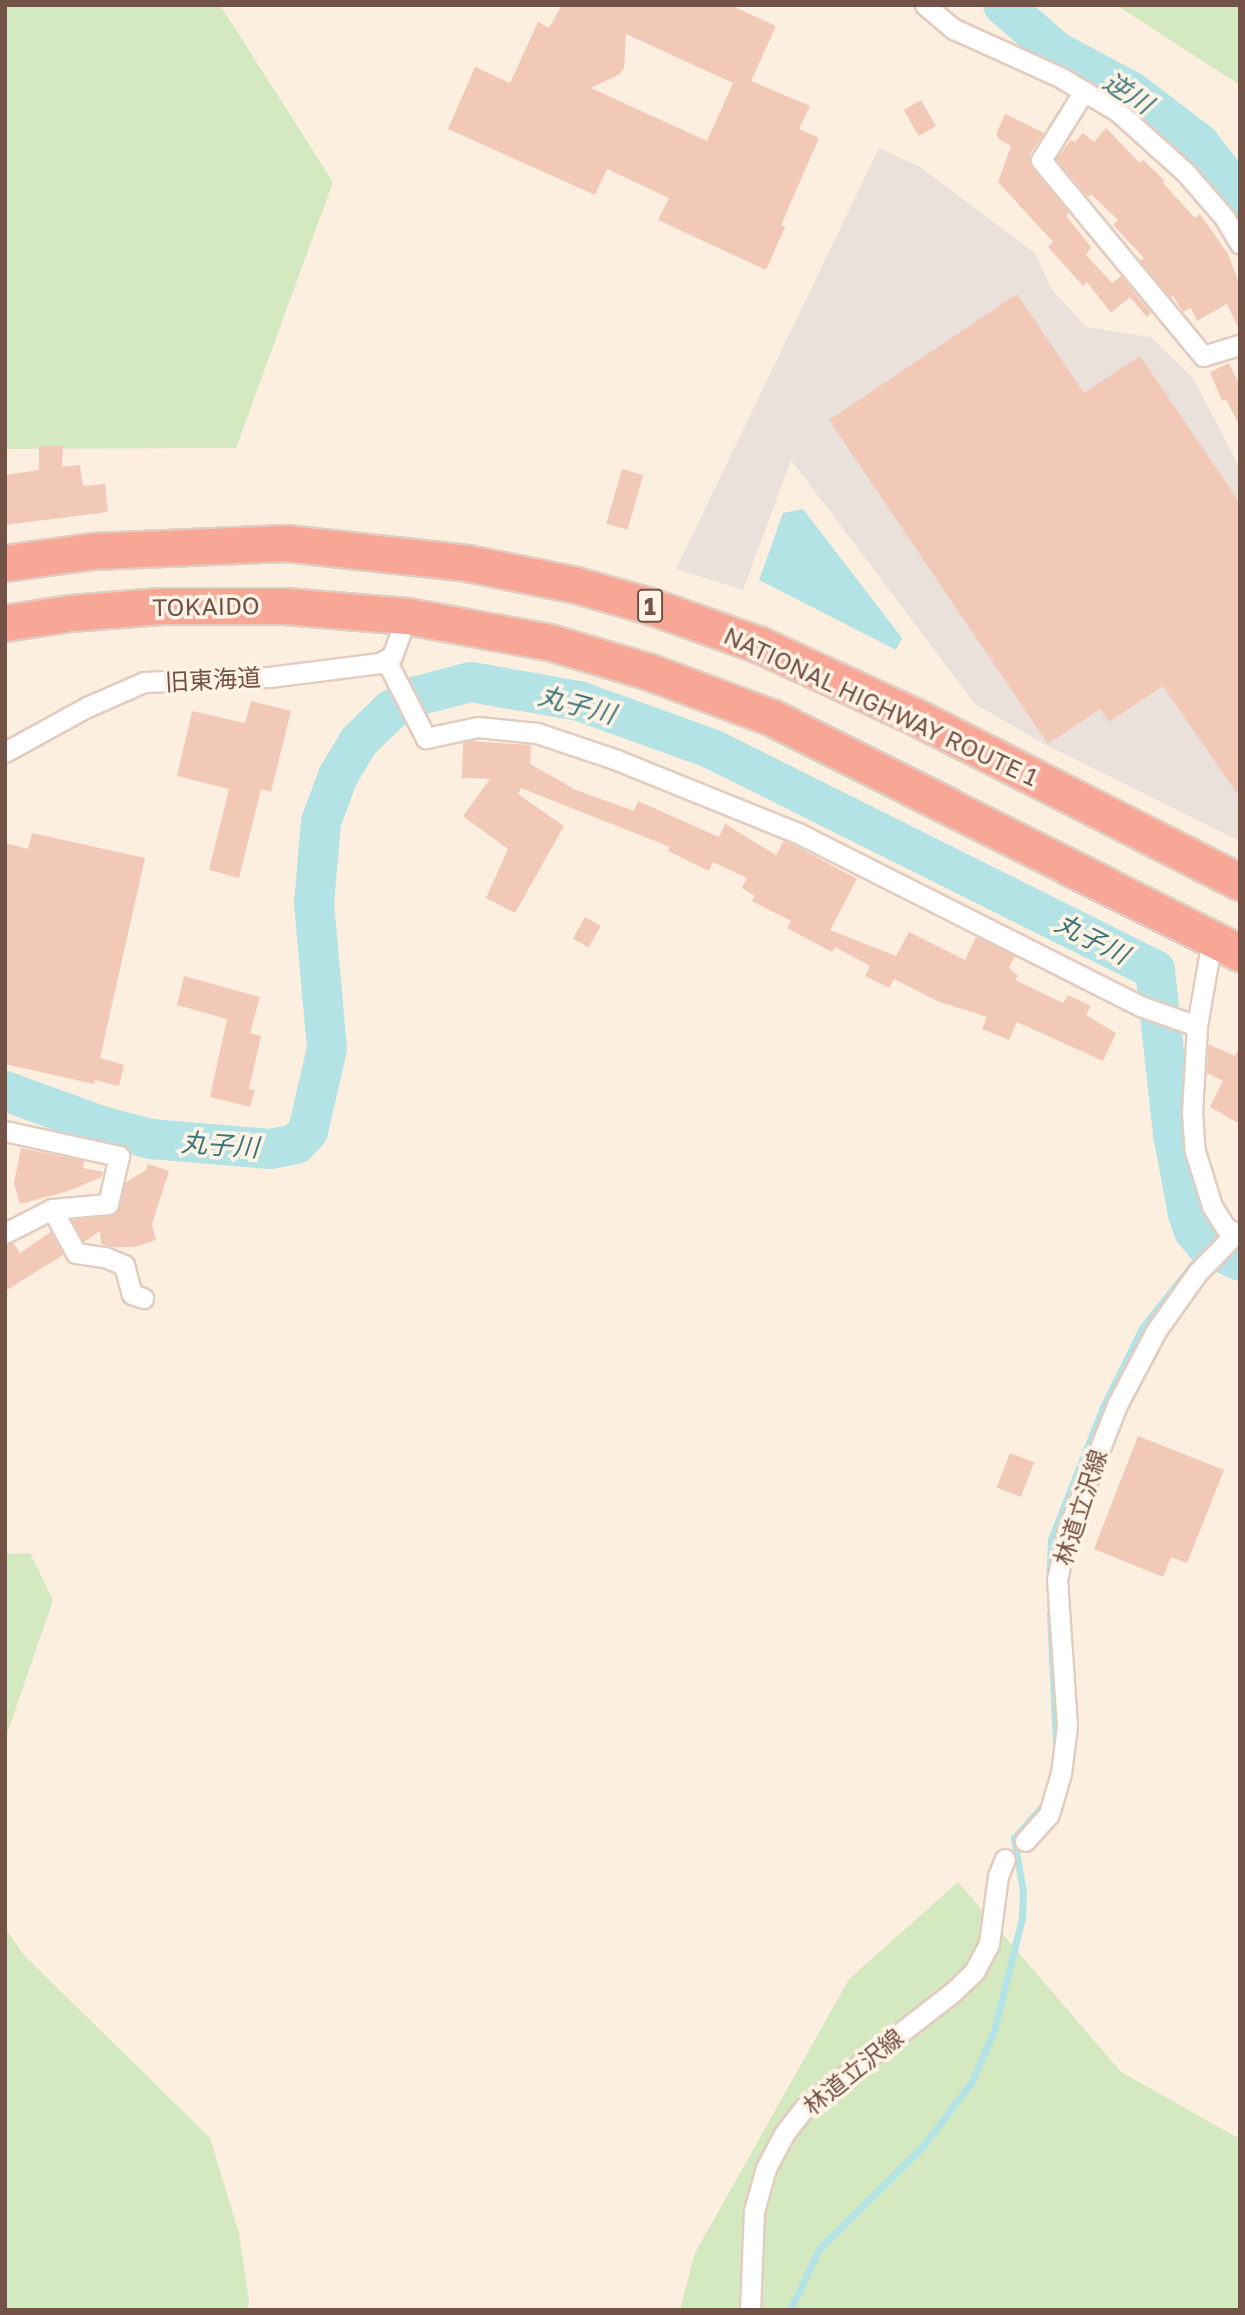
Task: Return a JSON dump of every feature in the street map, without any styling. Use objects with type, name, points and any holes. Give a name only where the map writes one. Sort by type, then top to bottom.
[{"type":"highway","name":"NATIONAL HIGHWAY ROUTE 1","points":[[5,563],[93,551],[286,543],[467,563],[576,585],[653,607],[761,645],[914,716],[1240,882]]},
{"type":"highway","name":"TOKAIDO","points":[[5,623],[70,613],[160,606],[285,606],[407,616]]},
{"type":"highway","points":[[407,616],[549,642],[647,671],[773,718],[1226,946]]},
{"type":"street","points":[[925,5],[954,29],[1060,77],[1117,111],[1186,173],[1224,217],[1240,244]]},
{"type":"street","points":[[1084,91],[1041,160],[1203,356],[1240,345]]},
{"type":"street","points":[[407,616],[392,656],[386,660],[426,738],[478,727],[537,733],[617,760],[798,833],[1145,1008],[1192,1025]]},
{"type":"street","name":"旧東海道","points":[[5,752],[87,707],[144,682],[269,677],[386,660]]},
{"type":"street","points":[[1226,946],[1192,1025],[1192,1112],[1195,1151],[1212,1206],[1234,1236]]},
{"type":"street","points":[[5,1131],[119,1156],[108,1204],[52,1209],[5,1233]]},
{"type":"street","points":[[52,1209],[76,1253],[124,1265],[132,1294],[143,1298]]},
{"type":"street","name":"林道立沢線","points":[[1025,1842],[1049,1814],[1061,1773],[1067,1726],[1057,1580],[1063,1547],[1118,1403],[1156,1331],[1198,1272],[1234,1236]]},
{"type":"street","name":"林道立沢線","points":[[750,2310],[754,2211],[766,2168],[784,2134],[805,2107],[954,1991],[974,1972],[989,1944],[998,1876],[1005,1859]]},
{"type":"shaded area","points":[[879,148],[920,167],[1035,253],[1051,288],[1086,327],[1151,337],[1193,378],[1240,468],[1240,841],[1046,745],[975,704],[791,460],[743,590],[676,569]]},
{"type":"green space","points":[[5,5],[220,5],[333,182],[236,448],[5,449]]},
{"type":"green space","points":[[1116,5],[1240,5],[1240,85]]},
{"type":"green space","points":[[30,1553],[53,1600],[5,1740],[5,1554]]},
{"type":"green space","points":[[958,1882],[1121,2072],[1240,2139],[1240,2310],[680,2310],[695,2253],[849,1979]]},
{"type":"green space","points":[[5,1928],[24,1955],[210,2138],[239,2233],[249,2300],[248,2310],[5,2310]]},
{"type":"water","points":[[803,509],[902,638],[896,650],[759,580],[783,513]]},
{"type":"building","points":[[562,5],[730,5],[776,26],[751,81],[810,106],[799,129],[819,138],[781,225],[785,227],[766,270],[658,220],[669,198],[607,169],[595,195],[448,129],[475,67],[510,83],[538,22],[549,28]],"holes":[[[626,34],[733,83],[707,141],[591,88],[620,74],[624,68]]]},
{"type":"building","points":[[921,100],[936,126],[919,136],[904,110]]},
{"type":"building","points":[[1005,114],[1044,133],[1030,154],[1031,167],[1069,213],[1066,216],[1091,247],[1086,255],[1112,283],[1121,276],[1151,313],[1147,317],[1130,297],[1111,313],[1087,282],[1083,286],[1048,247],[1053,242],[998,182],[1011,146],[1000,140],[996,134]]},
{"type":"building","points":[[1106,128],[1140,163],[1143,160],[1165,181],[1163,183],[1195,218],[1200,214],[1228,254],[1240,285],[1240,332],[1227,304],[1197,321],[1191,308],[1183,312],[1173,296],[1171,298],[1140,261],[1144,258],[1113,225],[1118,220],[1091,194],[1088,197],[1056,159],[1071,140],[1075,142],[1083,133],[1094,142]]},
{"type":"building","points":[[1017,294],[1084,393],[1140,356],[1240,503],[1240,798],[1163,686],[1109,722],[1100,709],[1048,744],[829,420]]},
{"type":"building","points":[[1229,363],[1240,386],[1240,427],[1226,399],[1222,401],[1210,372]]},
{"type":"building","points":[[39,446],[63,446],[62,467],[80,465],[83,486],[105,484],[108,512],[5,525],[5,475],[39,470]]},
{"type":"building","points":[[622,469],[643,475],[627,530],[606,524]]},
{"type":"building","points":[[251,701],[291,711],[271,792],[261,789],[239,878],[209,870],[229,789],[177,776],[192,711],[245,723]]},
{"type":"building","points":[[469,741],[531,745],[530,764],[576,790],[634,811],[638,801],[719,837],[725,824],[776,855],[784,841],[792,844],[857,879],[830,930],[896,956],[909,932],[965,960],[976,937],[1015,956],[1009,968],[1018,976],[1015,980],[1063,1003],[1068,995],[1091,1006],[1086,1015],[1116,1033],[1103,1061],[1017,1022],[1009,1040],[982,1029],[987,1017],[937,1001],[894,979],[889,988],[865,976],[870,966],[835,947],[832,952],[787,928],[791,921],[752,901],[755,896],[742,888],[747,878],[713,862],[709,871],[668,851],[670,847],[521,788],[518,794],[564,826],[515,913],[486,898],[508,849],[463,816],[490,779],[462,778],[463,743]]},
{"type":"building","points":[[32,833],[145,858],[100,1058],[124,1065],[119,1086],[95,1080],[94,1084],[5,1064],[5,843],[28,849]]},
{"type":"building","points":[[585,917],[601,926],[589,948],[573,939]]},
{"type":"building","points":[[184,976],[260,997],[250,1033],[261,1036],[249,1089],[255,1090],[250,1107],[210,1097],[227,1019],[177,1005]]},
{"type":"building","points":[[1208,1044],[1235,1056],[1240,1046],[1240,1124],[1210,1107],[1223,1081],[1207,1073]]},
{"type":"building","points":[[21,1148],[84,1161],[83,1168],[103,1172],[102,1177],[68,1191],[20,1204],[14,1183]]},
{"type":"building","points":[[148,1164],[169,1171],[152,1224],[156,1240],[134,1247],[112,1247],[101,1244],[100,1231],[84,1242],[72,1220],[115,1214],[125,1183],[146,1170]]},
{"type":"building","points":[[51,1232],[63,1255],[5,1291],[5,1245],[13,1243],[20,1253]]},
{"type":"building","points":[[1138,1436],[1224,1470],[1187,1563],[1171,1557],[1163,1577],[1094,1549]]},
{"type":"building","points":[[1010,1453],[1034,1462],[1021,1497],[997,1488]]},
{"type":"waterway","name":"逆川","points":[[1003,5],[1056,51],[1132,92],[1199,143],[1240,196]]},
{"type":"waterway","name":"丸子川","points":[[5,1091],[101,1126],[151,1139],[270,1149],[296,1144],[308,1131],[327,1049],[314,904],[321,822],[338,776],[359,741],[391,710],[417,696],[471,682],[579,701],[712,749],[1155,970],[1173,1134],[1188,1214],[1194,1231],[1207,1246],[1240,1261]]},
{"type":"waterway","points":[[1049,1587],[1051,1539],[1103,1407],[1142,1328],[1207,1246]]},
{"type":"waterway","points":[[1050,1613],[1056,1744]]},
{"type":"waterway","points":[[790,2310],[819,2249],[924,2145],[972,2081],[994,2031],[1022,1918],[1023,1892],[1014,1838],[1045,1803]]}]
